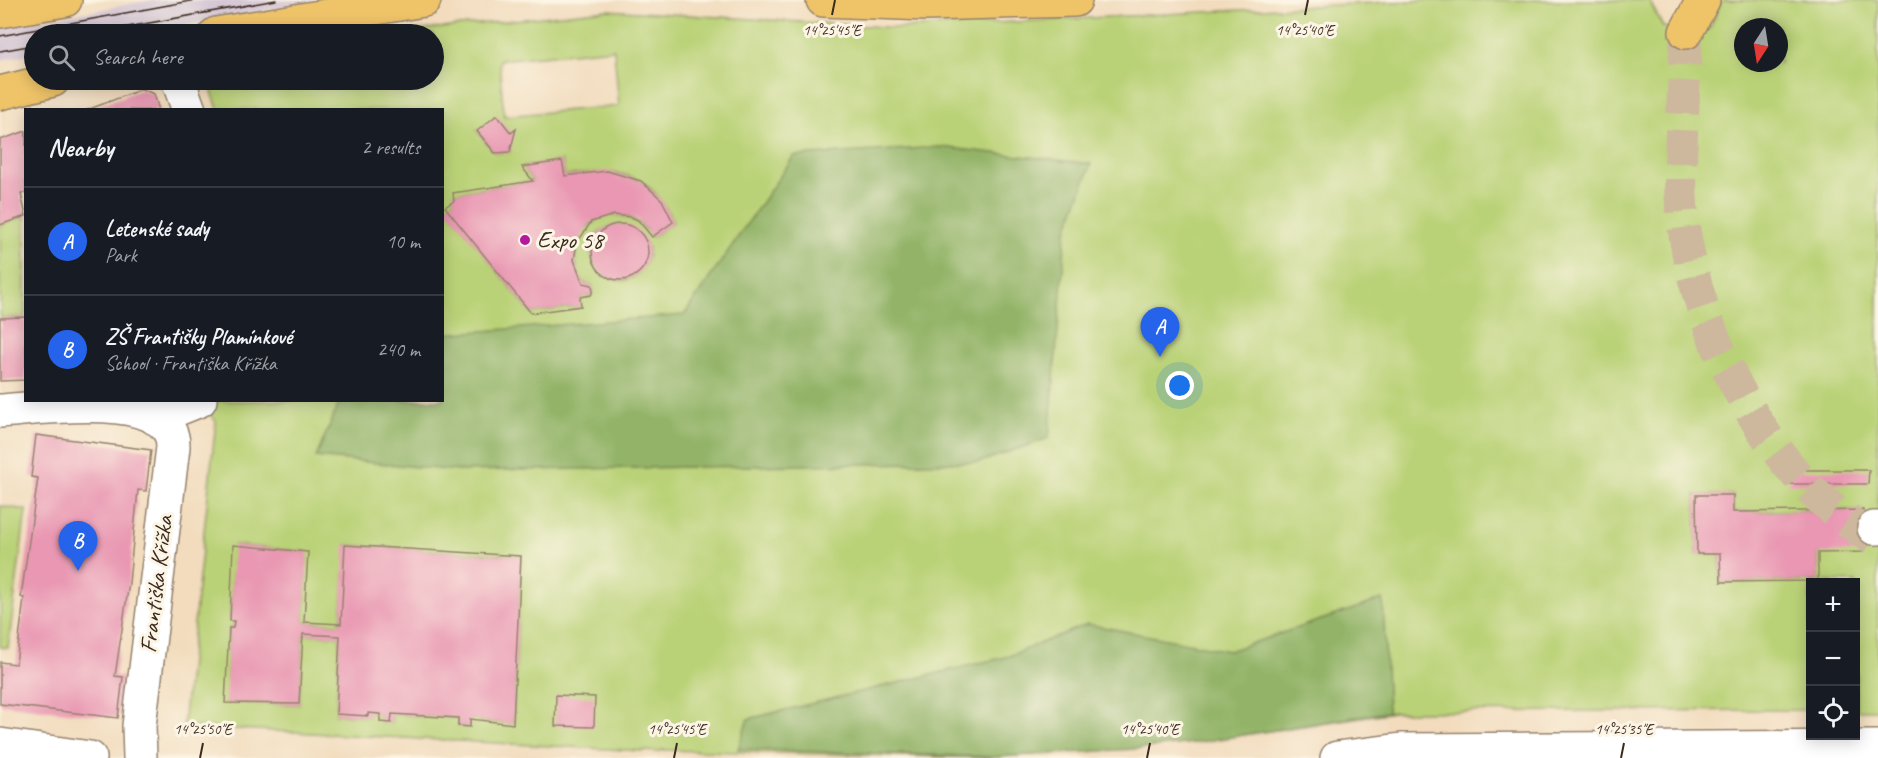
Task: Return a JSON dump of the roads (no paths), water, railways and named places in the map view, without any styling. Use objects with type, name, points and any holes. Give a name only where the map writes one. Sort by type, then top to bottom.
[{"type":"main road","points":[[0,10],[66,0]]},
{"type":"main road","points":[[277,24],[424,0]]},
{"type":"main road","points":[[823,0],[926,4],[1076,0]]},
{"type":"main road","points":[[1677,0],[1686,32],[1703,0]]},
{"type":"main road","points":[[0,93],[24,87]]},
{"type":"street","points":[[182,90],[188,108]]},
{"type":"street","points":[[0,411],[110,405],[143,412],[155,418],[195,402]]},
{"type":"street","name":"Františka Křížka","points":[[140,758],[139,726],[173,447],[171,432],[162,421],[155,418]]},
{"type":"street","points":[[0,745],[90,758]]},
{"type":"street","points":[[1337,758],[1401,750],[1465,754],[1878,747]]},
{"type":"tunnel","points":[[1686,32],[1681,135],[1681,196],[1692,269],[1702,306],[1733,379],[1772,444],[1795,473],[1824,502],[1878,543]]},
{"type":"tram line","points":[[65,24],[196,0]]},
{"type":"tram line","points":[[144,24],[276,0]]},
{"type":"tram line","points":[[0,36],[24,32]]},
{"type":"tram line","points":[[0,51],[24,47]]},
{"type":"place","name":"Expo 58","points":[[525,240]]},
{"type":"place","name":"Letenské sady","points":[[1160,357]]},
{"type":"place","name":"ZŠ Františky Plamínkové","points":[[78,571]]}]
